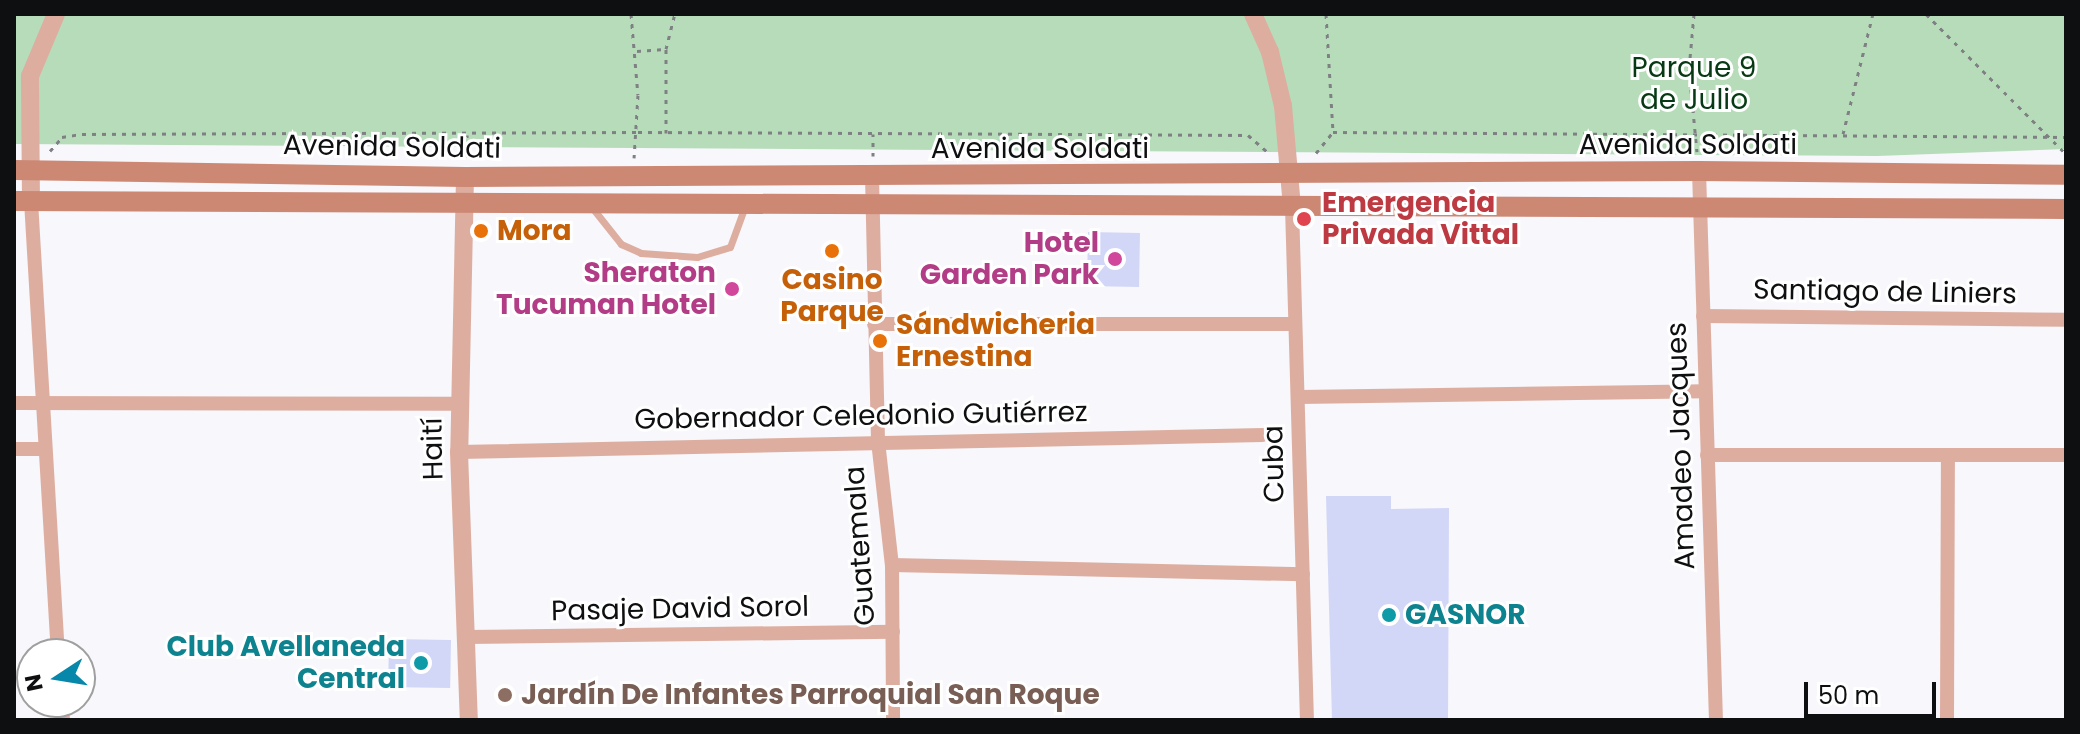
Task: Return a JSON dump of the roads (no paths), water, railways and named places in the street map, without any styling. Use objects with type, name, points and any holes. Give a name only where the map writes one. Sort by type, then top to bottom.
[{"type":"main road","name":"Avenida Soldati","points":[[23,165],[465,177],[631,174],[872,176],[1292,168],[2066,175]]},
{"type":"main road","name":"Avenida Soldati","points":[[22,201],[462,201],[873,208],[2066,209]]},
{"type":"street","points":[[56,14],[30,76],[22,201],[45,449],[57,638]]},
{"type":"street","points":[[1253,14],[1270,52],[1292,168],[1292,207]]},
{"type":"street","name":"Amadeo Jacques","points":[[1699,171],[1716,720]]},
{"type":"street","name":"Guatemala","points":[[872,176],[878,441],[892,565],[893,720]]},
{"type":"street","name":"Haití","points":[[465,177],[462,201],[459,452],[469,720]]},
{"type":"street","name":"Cuba","points":[[1292,207],[1307,720]]},
{"type":"street","name":"Santiago de Liniers","points":[[1703,316],[2066,320]]},
{"type":"street","points":[[874,324],[1294,324]]},
{"type":"street","points":[[1299,397],[1705,391]]},
{"type":"street","points":[[14,403],[460,404]]},
{"type":"street","name":"Gobernador Celedonio Gutiérrez","points":[[459,452],[1263,435]]},
{"type":"street","points":[[14,449],[45,449]]},
{"type":"street","points":[[1707,455],[2066,455]]},
{"type":"street","points":[[1947,720],[1948,455]]},
{"type":"street","points":[[892,565],[1303,574]]},
{"type":"street","name":"Pasaje David Sorol","points":[[467,637],[893,632]]},
{"type":"lane","points":[[589,204],[621,244],[641,253],[697,257],[730,247],[745,206]]},
{"type":"place","name":"Emergencia Privada Vittal","points":[[1304,219]]},
{"type":"place","name":"Mora","points":[[481,231]]},
{"type":"place","name":"Casino Parque","points":[[832,251]]},
{"type":"place","name":"Hotel Garden Park","points":[[1115,259]]},
{"type":"place","name":"Sheraton Tucuman Hotel","points":[[732,289]]},
{"type":"place","name":"Sándwicheria Ernestina","points":[[880,341]]},
{"type":"place","name":"GASNOR","points":[[1389,615]]},
{"type":"place","name":"Club Avellaneda Central","points":[[421,663]]},
{"type":"place","name":"Jardín De Infantes Parroquial San Roque","points":[[505,695]]},
{"type":"park label","name":"Parque 9 de Julio","points":[[1694,84]]}]
